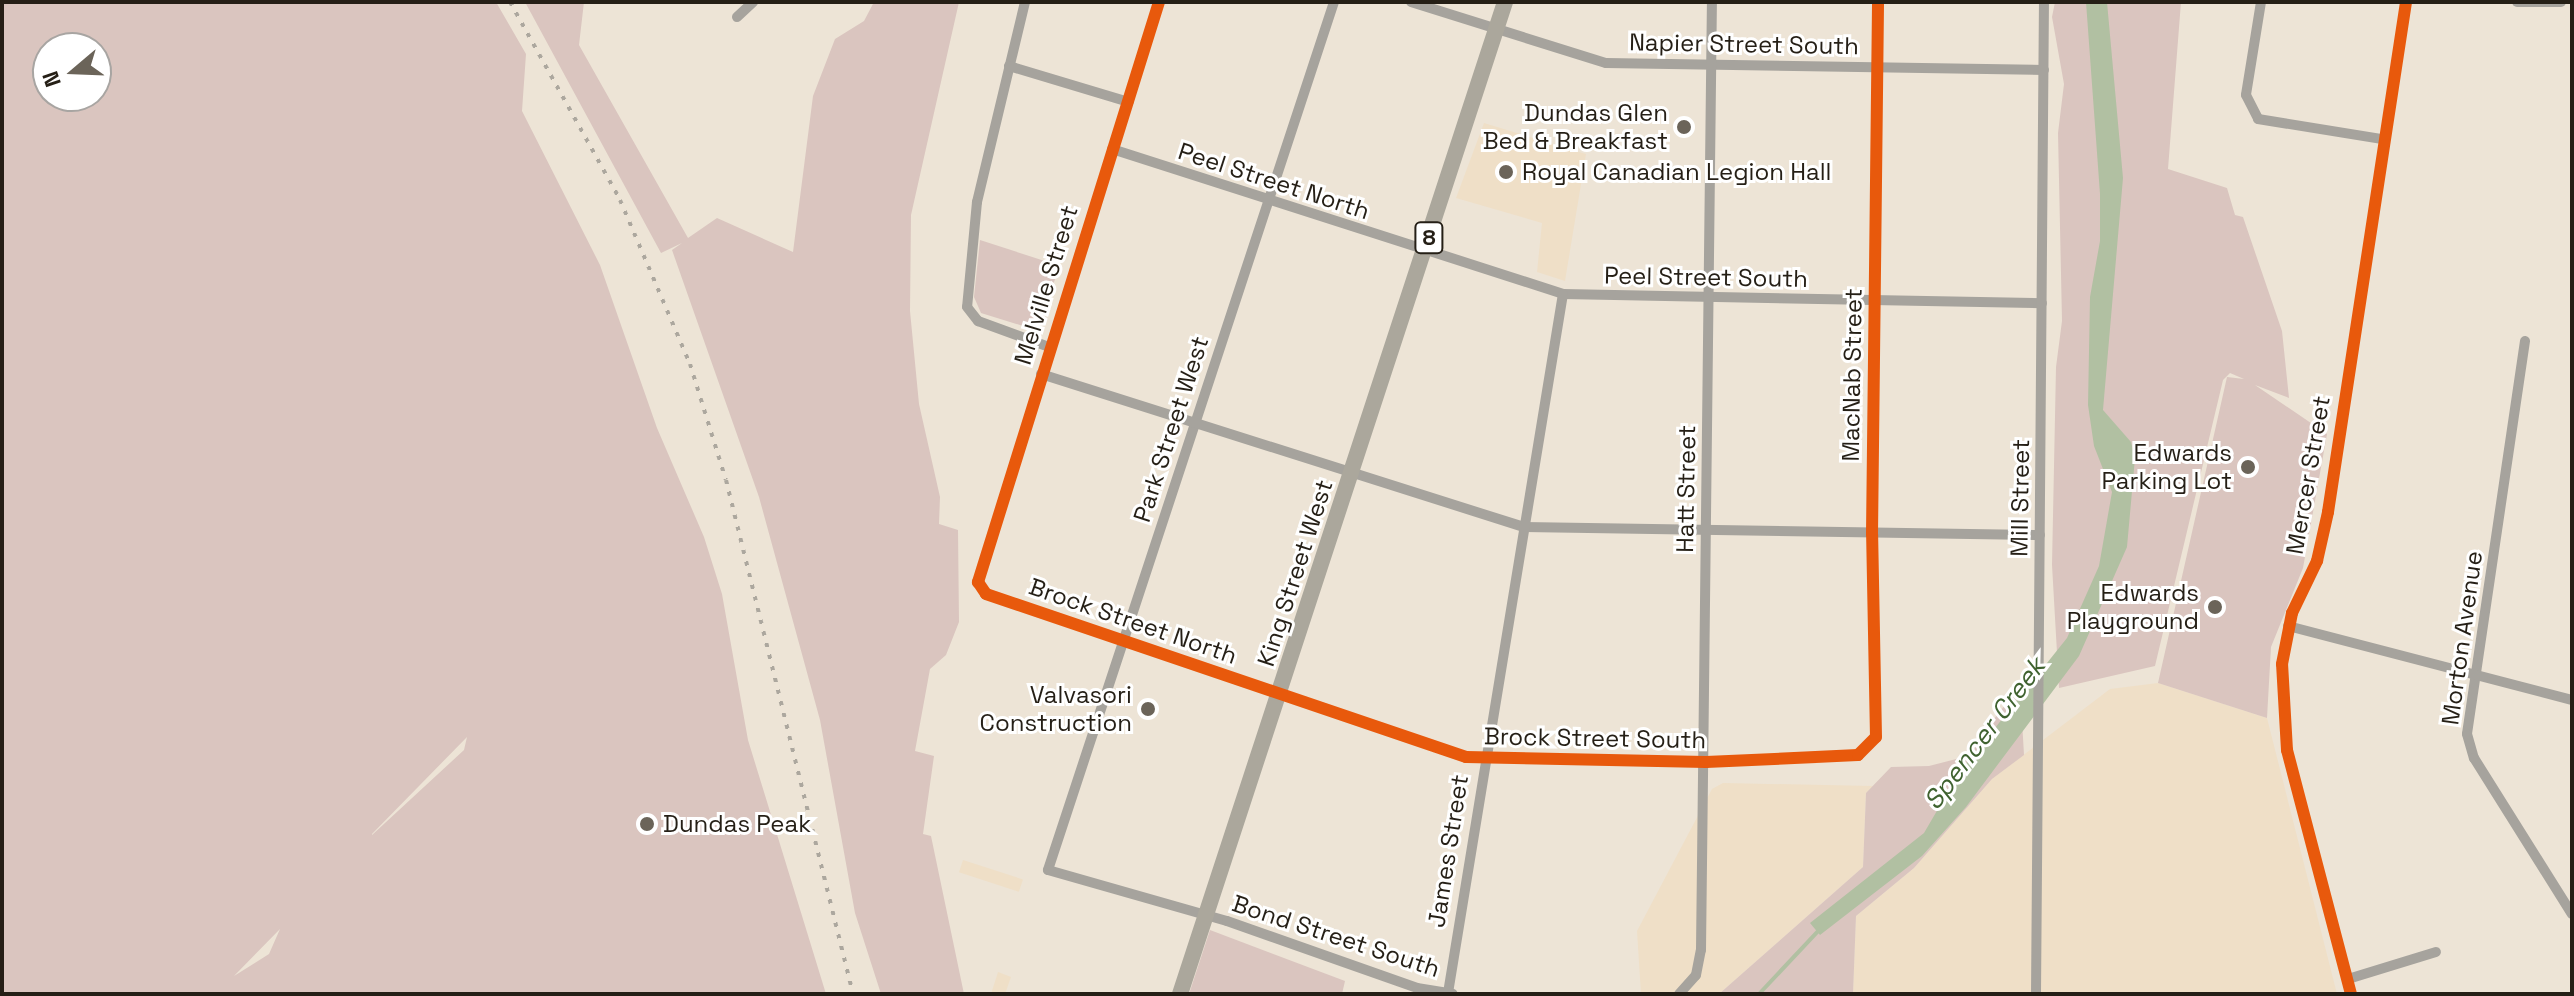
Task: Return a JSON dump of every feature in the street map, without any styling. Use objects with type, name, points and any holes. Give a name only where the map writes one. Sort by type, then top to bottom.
[{"type":"main road","name":"King Street West","points":[[1180,994],[1505,2]]},
{"type":"street","points":[[737,17],[753,2]]},
{"type":"street","points":[[1025,2],[977,202],[967,307],[978,321],[1049,347]]},
{"type":"street","name":"Melville Street","points":[[978,582],[1159,2]]},
{"type":"street","name":"Park Street West","points":[[1048,870],[1334,2]]},
{"type":"street","name":"Napier Street South","points":[[1411,2],[1606,63],[2044,70]]},
{"type":"street","name":"Hatt Street","points":[[1679,994],[1696,975],[1701,950],[1706,762],[1705,531],[1712,2]]},
{"type":"street","name":"MacNab Street","points":[[1871,748],[1876,737],[1872,534],[1878,2]]},
{"type":"street","name":"Mill Street","points":[[2036,994],[2044,2]]},
{"type":"street","points":[[2261,2],[2246,95],[2258,119],[2382,139]]},
{"type":"street","name":"Mercer Street","points":[[2351,994],[2287,750],[2280,706],[2288,626],[2317,561],[2328,512],[2382,139],[2406,2]]},
{"type":"street","points":[[2517,2],[2561,2]]},
{"type":"street","points":[[1009,66],[1129,102]]},
{"type":"street","name":"Peel Street North","points":[[1112,149],[1424,252]]},
{"type":"street","name":"Peel Street South","points":[[1424,252],[1563,294],[2042,303]]},
{"type":"street","name":"James Street","points":[[1450,994],[1484,761],[1563,294]]},
{"type":"street","name":"Morton Avenue","points":[[2525,341],[2478,677],[2467,734],[2474,758],[2572,914]]},
{"type":"street","points":[[1041,374],[1524,527],[2040,535]]},
{"type":"street","name":"Brock Street North","points":[[978,582],[986,594],[1279,695]]},
{"type":"street","points":[[2288,626],[2572,700]]},
{"type":"street","name":"Brock Street South","points":[[1279,695],[1484,761],[1706,762],[1858,755],[1871,748]]},
{"type":"street","name":"Bond Street South","points":[[1048,870],[1207,915],[1370,974],[1450,994]]},
{"type":"street","points":[[2348,979],[2436,952]]},
{"type":"shaded area","points":[[2,2],[496,2],[526,54],[522,111],[600,265],[657,428],[704,537],[722,594],[748,740],[826,994],[2,994]],"holes":[[[467,737],[464,750],[372,835],[372,834]],[[280,929],[269,954],[234,976]]]},
{"type":"shaded area","points":[[525,2],[584,2],[579,45],[688,238],[717,218],[793,252],[813,96],[835,39],[864,21],[874,2],[959,2],[911,215],[910,311],[919,404],[940,497],[939,524],[958,530],[959,622],[946,655],[930,669],[915,751],[934,756],[923,834],[931,836],[964,994],[881,994],[855,913],[820,720],[759,497],[672,250],[682,243],[661,253]]},
{"type":"shaded area","points":[[2055,2],[2181,2],[2168,169],[2227,188],[2235,215],[2243,217],[2282,331],[2289,398],[2255,385],[2327,434],[2303,568],[2271,647],[2267,718],[2158,683],[2227,377],[2244,379],[2230,373],[2223,380],[2155,666],[2059,688],[2052,565],[2056,367],[2062,321],[2058,133],[2064,84],[2052,17]]},
{"type":"shaded area","points":[[2086,2],[2107,2],[2123,178],[2103,410],[2131,442],[2135,458],[2127,547],[2079,656],[1966,807],[1922,856],[1820,935],[1810,923],[1924,833],[1959,773],[2067,638],[2099,566],[2112,492],[2094,446],[2088,405],[2090,297],[2100,241],[2100,194]]},
{"type":"shaded area","points":[[1484,123],[1586,154],[1565,281],[1537,272],[1542,223],[1456,198]]},
{"type":"shaded area","points":[[980,240],[1060,266],[1036,330],[981,313],[974,297]]},
{"type":"shaded area","points":[[2158,683],[2267,718],[2337,994],[1853,994],[1856,916],[1914,868],[1992,779],[2110,689]]},
{"type":"shaded area","points":[[2020,686],[2024,755],[1992,779],[1914,868],[1856,916],[1853,994],[1719,994],[1863,867],[1866,793],[1891,767],[1929,766],[1964,757]]},
{"type":"shaded area","points":[[1723,783],[1873,786],[1866,793],[1863,867],[1719,994],[1641,994],[1637,931],[1712,789]]},
{"type":"shaded area","points":[[963,860],[1023,879],[1019,892],[959,872]]},
{"type":"shaded area","points":[[1210,930],[1345,981],[1342,994],[1189,994]]},
{"type":"shaded area","points":[[998,972],[1011,977],[1005,994],[991,994]]},
{"type":"waterway","name":"Spencer Creek","points":[[1759,994],[1819,930]]},
{"type":"railway","points":[[510,2],[620,200],[690,364],[726,480],[853,994]]},
{"type":"cycle path","points":[[1159,2],[978,582],[986,594],[1466,757],[1706,762],[1858,755],[1876,737],[1872,534],[1878,2]]},
{"type":"cycle path","points":[[2351,994],[2287,750],[2282,664],[2292,613],[2317,561],[2328,512],[2406,2]]},
{"type":"place","name":"Dundas Glen Bed & Breakfast","points":[[1684,127]]},
{"type":"place","name":"Royal Canadian Legion Hall","points":[[1506,172]]},
{"type":"place","name":"Edwards Parking Lot","points":[[2248,467]]},
{"type":"place","name":"Edwards Playground","points":[[2215,607]]},
{"type":"place","name":"Valvasori Construction","points":[[1148,709]]},
{"type":"place","name":"Dundas Peak","points":[[647,824]]}]
